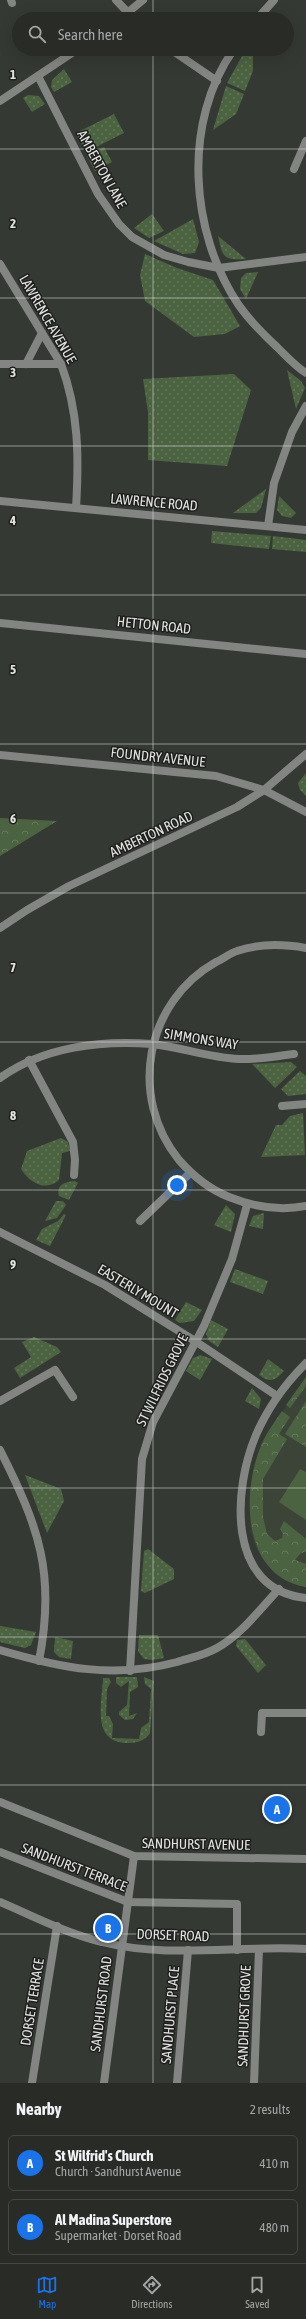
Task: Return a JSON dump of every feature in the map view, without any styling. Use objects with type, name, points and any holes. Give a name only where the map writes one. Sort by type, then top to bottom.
[{"type":"street","points":[[116,0],[127,12]]},
{"type":"street","points":[[129,12],[143,0]]},
{"type":"street","points":[[263,12],[274,0]]},
{"type":"street","points":[[0,101],[68,56]]},
{"type":"street","points":[[180,56],[216,80]]},
{"type":"street","points":[[230,56],[216,80],[206,113],[200,142],[199,181],[202,212],[209,242],[219,268],[238,304],[250,320],[306,373]]},
{"type":"street","name":"AMBERTON LANE","points":[[38,76],[98,194],[119,224],[132,237],[164,255],[188,262],[219,268],[306,257]]},
{"type":"street","points":[[294,169],[306,141]]},
{"type":"street","name":"LAWRENCE AVENUE","points":[[0,264],[61,364],[73,403],[77,431],[79,461],[76,508]]},
{"type":"street","points":[[26,364],[42,333]]},
{"type":"street","points":[[0,364],[61,364]]},
{"type":"street","points":[[268,526],[274,483],[292,432],[306,406]]},
{"type":"street","name":"LAWRENCE ROAD","points":[[0,501],[306,530]]},
{"type":"street","name":"HETTON ROAD","points":[[0,623],[306,654]]},
{"type":"street","name":"AMBERTON ROAD","points":[[0,928],[69,886],[213,820],[264,790],[306,754]]},
{"type":"street","name":"FOUNDRY AVENUE","points":[[0,755],[216,776],[264,790],[306,812]]},
{"type":"street","points":[[306,948],[280,944],[237,951],[199,972],[169,1004],[152,1044],[148,1079],[154,1114],[168,1146],[190,1173],[217,1193],[247,1205],[276,1209],[306,1206]]},
{"type":"street","name":"SIMMONS WAY","points":[[0,1078],[29,1060],[63,1050],[93,1044],[152,1044],[239,1060],[294,1054]]},
{"type":"street","points":[[29,1060],[73,1142],[75,1160],[74,1175]]},
{"type":"street","points":[[282,1106],[306,1104]]},
{"type":"street","points":[[140,1221],[190,1173]]},
{"type":"street","name":"ST WILFRIDS GROVE","points":[[130,1671],[142,1459],[153,1422],[204,1326],[232,1259],[247,1205]]},
{"type":"street","name":"EASTERLY MOUNT","points":[[0,1232],[105,1285],[195,1341],[277,1396]]},
{"type":"street","points":[[306,1362],[277,1396],[256,1436],[248,1458],[242,1483],[240,1510],[241,1532],[246,1552],[265,1580],[278,1589],[306,1598]]},
{"type":"street","points":[[0,1401],[55,1370],[73,1397]]},
{"type":"street","points":[[0,1450],[20,1489],[35,1528],[44,1564],[47,1612],[40,1661]]},
{"type":"street","points":[[0,1650],[40,1661],[84,1670],[130,1671],[167,1664],[217,1648],[239,1630],[278,1589]]},
{"type":"street","points":[[261,1732],[262,1713],[306,1713]]},
{"type":"street","name":"SANDHURST AVENUE","points":[[0,1802],[134,1856],[306,1859]]},
{"type":"street","name":"SANDHURST TERRACE","points":[[0,1852],[128,1902],[237,1904],[237,1950]]},
{"type":"street","name":"SANDHURST ROAD","points":[[104,2083],[134,1856]]},
{"type":"street","name":"DORSET ROAD","points":[[0,1902],[90,1939],[121,1946],[188,1950],[306,1949]]},
{"type":"street","name":"DORSET TERRACE","points":[[32,2083],[57,1926]]},
{"type":"street","name":"SANDHURST GROVE","points":[[254,2083],[259,1949]]},
{"type":"street","name":"SANDHURST PLACE","points":[[177,2083],[188,1950]]},
{"type":"shaded area","points":[[306,1377],[306,1587],[285,1580],[263,1559],[256,1547],[251,1531],[250,1510],[252,1485],[264,1439]]},
{"type":"green space","points":[[242,56],[253,56],[253,71],[245,91],[227,83]]},
{"type":"green space","points":[[64,69],[72,82],[54,92],[51,87],[52,80]]},
{"type":"green space","points":[[226,86],[244,94],[236,114],[213,130]]},
{"type":"green space","points":[[28,95],[39,96],[45,104],[32,112],[23,98]]},
{"type":"green space","points":[[114,114],[124,133],[86,152],[76,133]]},
{"type":"green space","points":[[104,147],[112,162],[95,171],[87,156]]},
{"type":"green space","points":[[152,214],[164,231],[149,238],[134,228]]},
{"type":"green space","points":[[193,219],[199,242],[195,253],[183,254],[154,241]]},
{"type":"green space","points":[[218,236],[246,259],[233,259],[225,256],[221,249]]},
{"type":"green space","points":[[145,254],[177,268],[213,280],[240,326],[225,334],[194,337],[145,301],[140,275]]},
{"type":"green space","points":[[258,272],[246,299],[240,289],[241,278],[246,273]]},
{"type":"green space","points":[[287,370],[301,381],[305,388],[296,409]]},
{"type":"green space","points":[[234,374],[251,390],[227,466],[148,460],[148,412],[143,379]]},
{"type":"green space","points":[[266,489],[261,508],[256,513],[233,513]]},
{"type":"green space","points":[[279,496],[296,513],[291,518],[282,516],[277,510]]},
{"type":"green space","points":[[212,531],[271,536],[269,549],[211,543]]},
{"type":"green space","points":[[273,536],[306,540],[306,552],[272,549]]},
{"type":"green space","points":[[306,773],[306,796],[300,790],[298,783]]},
{"type":"green space","points":[[0,818],[57,821],[0,856]]},
{"type":"green space","points":[[291,1062],[297,1067],[275,1088],[252,1064]]},
{"type":"green space","points":[[300,1071],[306,1076],[306,1094],[288,1096],[281,1089]]},
{"type":"green space","points":[[303,1113],[305,1155],[261,1157],[276,1125],[282,1125],[290,1116]]},
{"type":"green space","points":[[61,1138],[68,1142],[70,1151],[62,1153],[59,1180],[54,1184],[48,1185],[33,1182],[21,1169],[27,1151]]},
{"type":"green space","points":[[75,1181],[78,1183],[69,1200],[59,1196],[58,1192],[62,1184]]},
{"type":"green space","points":[[56,1201],[63,1201],[66,1205],[57,1218],[45,1221]]},
{"type":"green space","points":[[226,1205],[235,1214],[231,1232],[214,1225]]},
{"type":"green space","points":[[264,1213],[263,1229],[249,1226],[253,1216]]},
{"type":"green space","points":[[64,1214],[66,1215],[50,1246],[36,1240],[42,1229],[58,1221]]},
{"type":"green space","points":[[235,1269],[268,1281],[263,1294],[230,1282]]},
{"type":"green space","points":[[186,1302],[202,1310],[194,1321],[180,1323],[175,1320]]},
{"type":"green space","points":[[211,1320],[228,1329],[218,1347],[209,1341],[206,1334]]},
{"type":"green space","points":[[34,1337],[57,1347],[61,1352],[20,1378],[14,1368],[31,1357],[22,1342]]},
{"type":"green space","points":[[200,1355],[212,1359],[200,1380],[186,1371],[193,1358]]},
{"type":"green space","points":[[268,1359],[284,1371],[272,1380],[266,1379],[259,1375]]},
{"type":"green space","points":[[306,1377],[306,1386],[290,1408],[286,1405]]},
{"type":"green space","points":[[252,1388],[261,1399],[259,1409],[245,1401]]},
{"type":"green space","points":[[306,1401],[306,1447],[285,1434]]},
{"type":"green space","points":[[282,1411],[290,1417],[279,1434],[287,1439],[263,1479],[263,1517],[267,1534],[275,1541],[282,1538],[283,1534],[280,1529],[284,1521],[306,1539],[306,1551],[300,1554],[295,1560],[306,1564],[306,1587],[284,1579],[268,1566],[258,1548],[252,1526],[250,1504],[256,1458],[266,1435]]},
{"type":"green space","points":[[300,1469],[306,1472],[306,1520],[279,1502]]},
{"type":"green space","points":[[25,1475],[61,1489],[64,1501],[47,1533]]},
{"type":"green space","points":[[148,1549],[174,1569],[174,1579],[145,1593],[141,1591],[144,1551]]},
{"type":"green space","points":[[0,1626],[36,1632],[31,1645],[25,1648],[0,1642]]},
{"type":"green space","points":[[139,1635],[158,1635],[164,1658],[153,1660],[144,1659],[138,1651]]},
{"type":"green space","points":[[55,1637],[73,1641],[71,1659],[59,1657],[54,1652]]},
{"type":"green space","points":[[245,1639],[266,1665],[258,1673],[236,1646],[237,1640]]},
{"type":"green space","points":[[116,1677],[137,1677],[138,1687],[130,1692],[129,1716],[137,1713],[133,1719],[125,1720],[119,1715],[119,1712],[127,1705],[129,1681],[121,1687],[116,1683]]},
{"type":"green space","points":[[144,1677],[154,1681],[150,1733],[146,1738],[138,1742],[128,1743],[116,1741],[108,1736],[101,1720],[103,1678],[109,1678],[111,1682],[107,1689],[106,1716],[109,1716],[113,1724],[112,1738],[139,1739],[141,1728],[149,1722],[151,1689],[145,1684]]},
{"type":"place","name":"St Wilfrid's Church","points":[[277,1809]]},
{"type":"place","name":"Al Madina Superstore","points":[[108,1928]]}]
